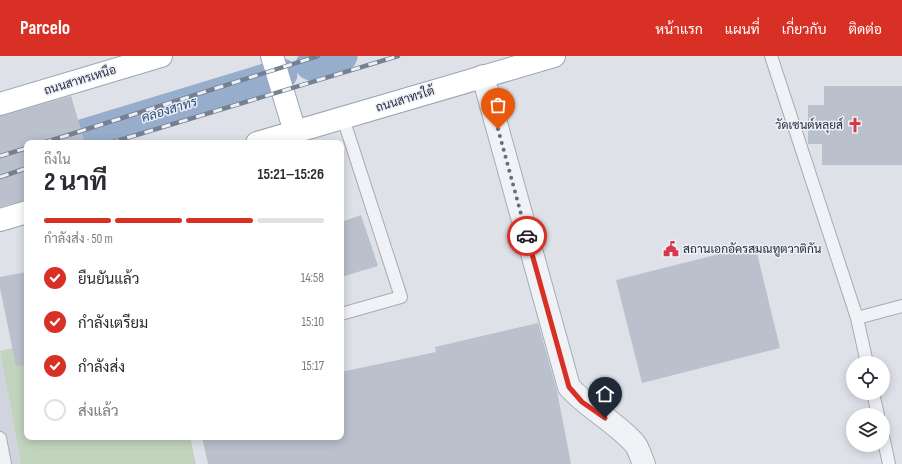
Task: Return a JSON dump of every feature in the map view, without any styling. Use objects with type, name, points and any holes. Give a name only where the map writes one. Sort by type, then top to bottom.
[{"type":"main road","name":"ถนนสาทรเหนือ","points":[[0,104],[161,56]]},
{"type":"main road","points":[[272,56],[295,132]]},
{"type":"main road","name":"ถนนสาทรใต้","points":[[267,140],[554,56]]},
{"type":"main road","points":[[0,220],[24,213]]},
{"type":"street","points":[[483,76],[569,387],[582,402],[605,418],[635,445],[644,464]]},
{"type":"lane","points":[[772,57],[857,318],[865,356]]},
{"type":"lane","points":[[343,118],[402,297],[344,313]]},
{"type":"lane","points":[[857,318],[902,306]]},
{"type":"lane","points":[[0,438],[5,464]]},
{"type":"lane","points":[[886,452],[889,464]]},
{"type":"shaded area","points":[[0,352],[21,464],[0,464]]},
{"type":"green space","points":[[24,346],[24,440],[191,440],[196,464],[21,464],[0,351]]},
{"type":"building","name":"วัดเซนต์หลุยส์","points":[[824,86],[902,86],[902,165],[822,165],[822,144],[808,144],[808,105],[824,105]]},
{"type":"building","points":[[71,96],[84,140],[24,140],[24,201],[0,207],[0,116]]},
{"type":"building","points":[[361,215],[378,266],[344,276],[344,221]]},
{"type":"building","points":[[755,245],[780,348],[642,383],[616,280]]},
{"type":"building","points":[[24,273],[24,365],[16,366],[0,288],[0,277]]},
{"type":"building","points":[[538,323],[557,391],[571,464],[208,464],[203,440],[344,440],[344,371],[436,352],[435,347]]},
{"type":"waterway","name":"คลองสาทร","points":[[311,65],[342,56]]},
{"type":"waterway","name":"คลองสาทร","points":[[65,140],[282,74]]},
{"type":"railway","points":[[52,140],[318,56]]},
{"type":"railway","points":[[120,140],[398,56]]},
{"type":"railway","points":[[0,156],[24,149]]},
{"type":"railway","points":[[0,177],[24,169]]},
{"type":"way so far","points":[[498,129],[527,236]]},
{"type":"place","name":"วัดเซนต์หลุยส์","points":[[855,125]]},
{"type":"place","name":"สถานเอกอัครสมณทูตวาติกัน","points":[[671,249]]},
{"type":"route","points":[[527,236],[569,387],[582,402],[605,418]]}]
